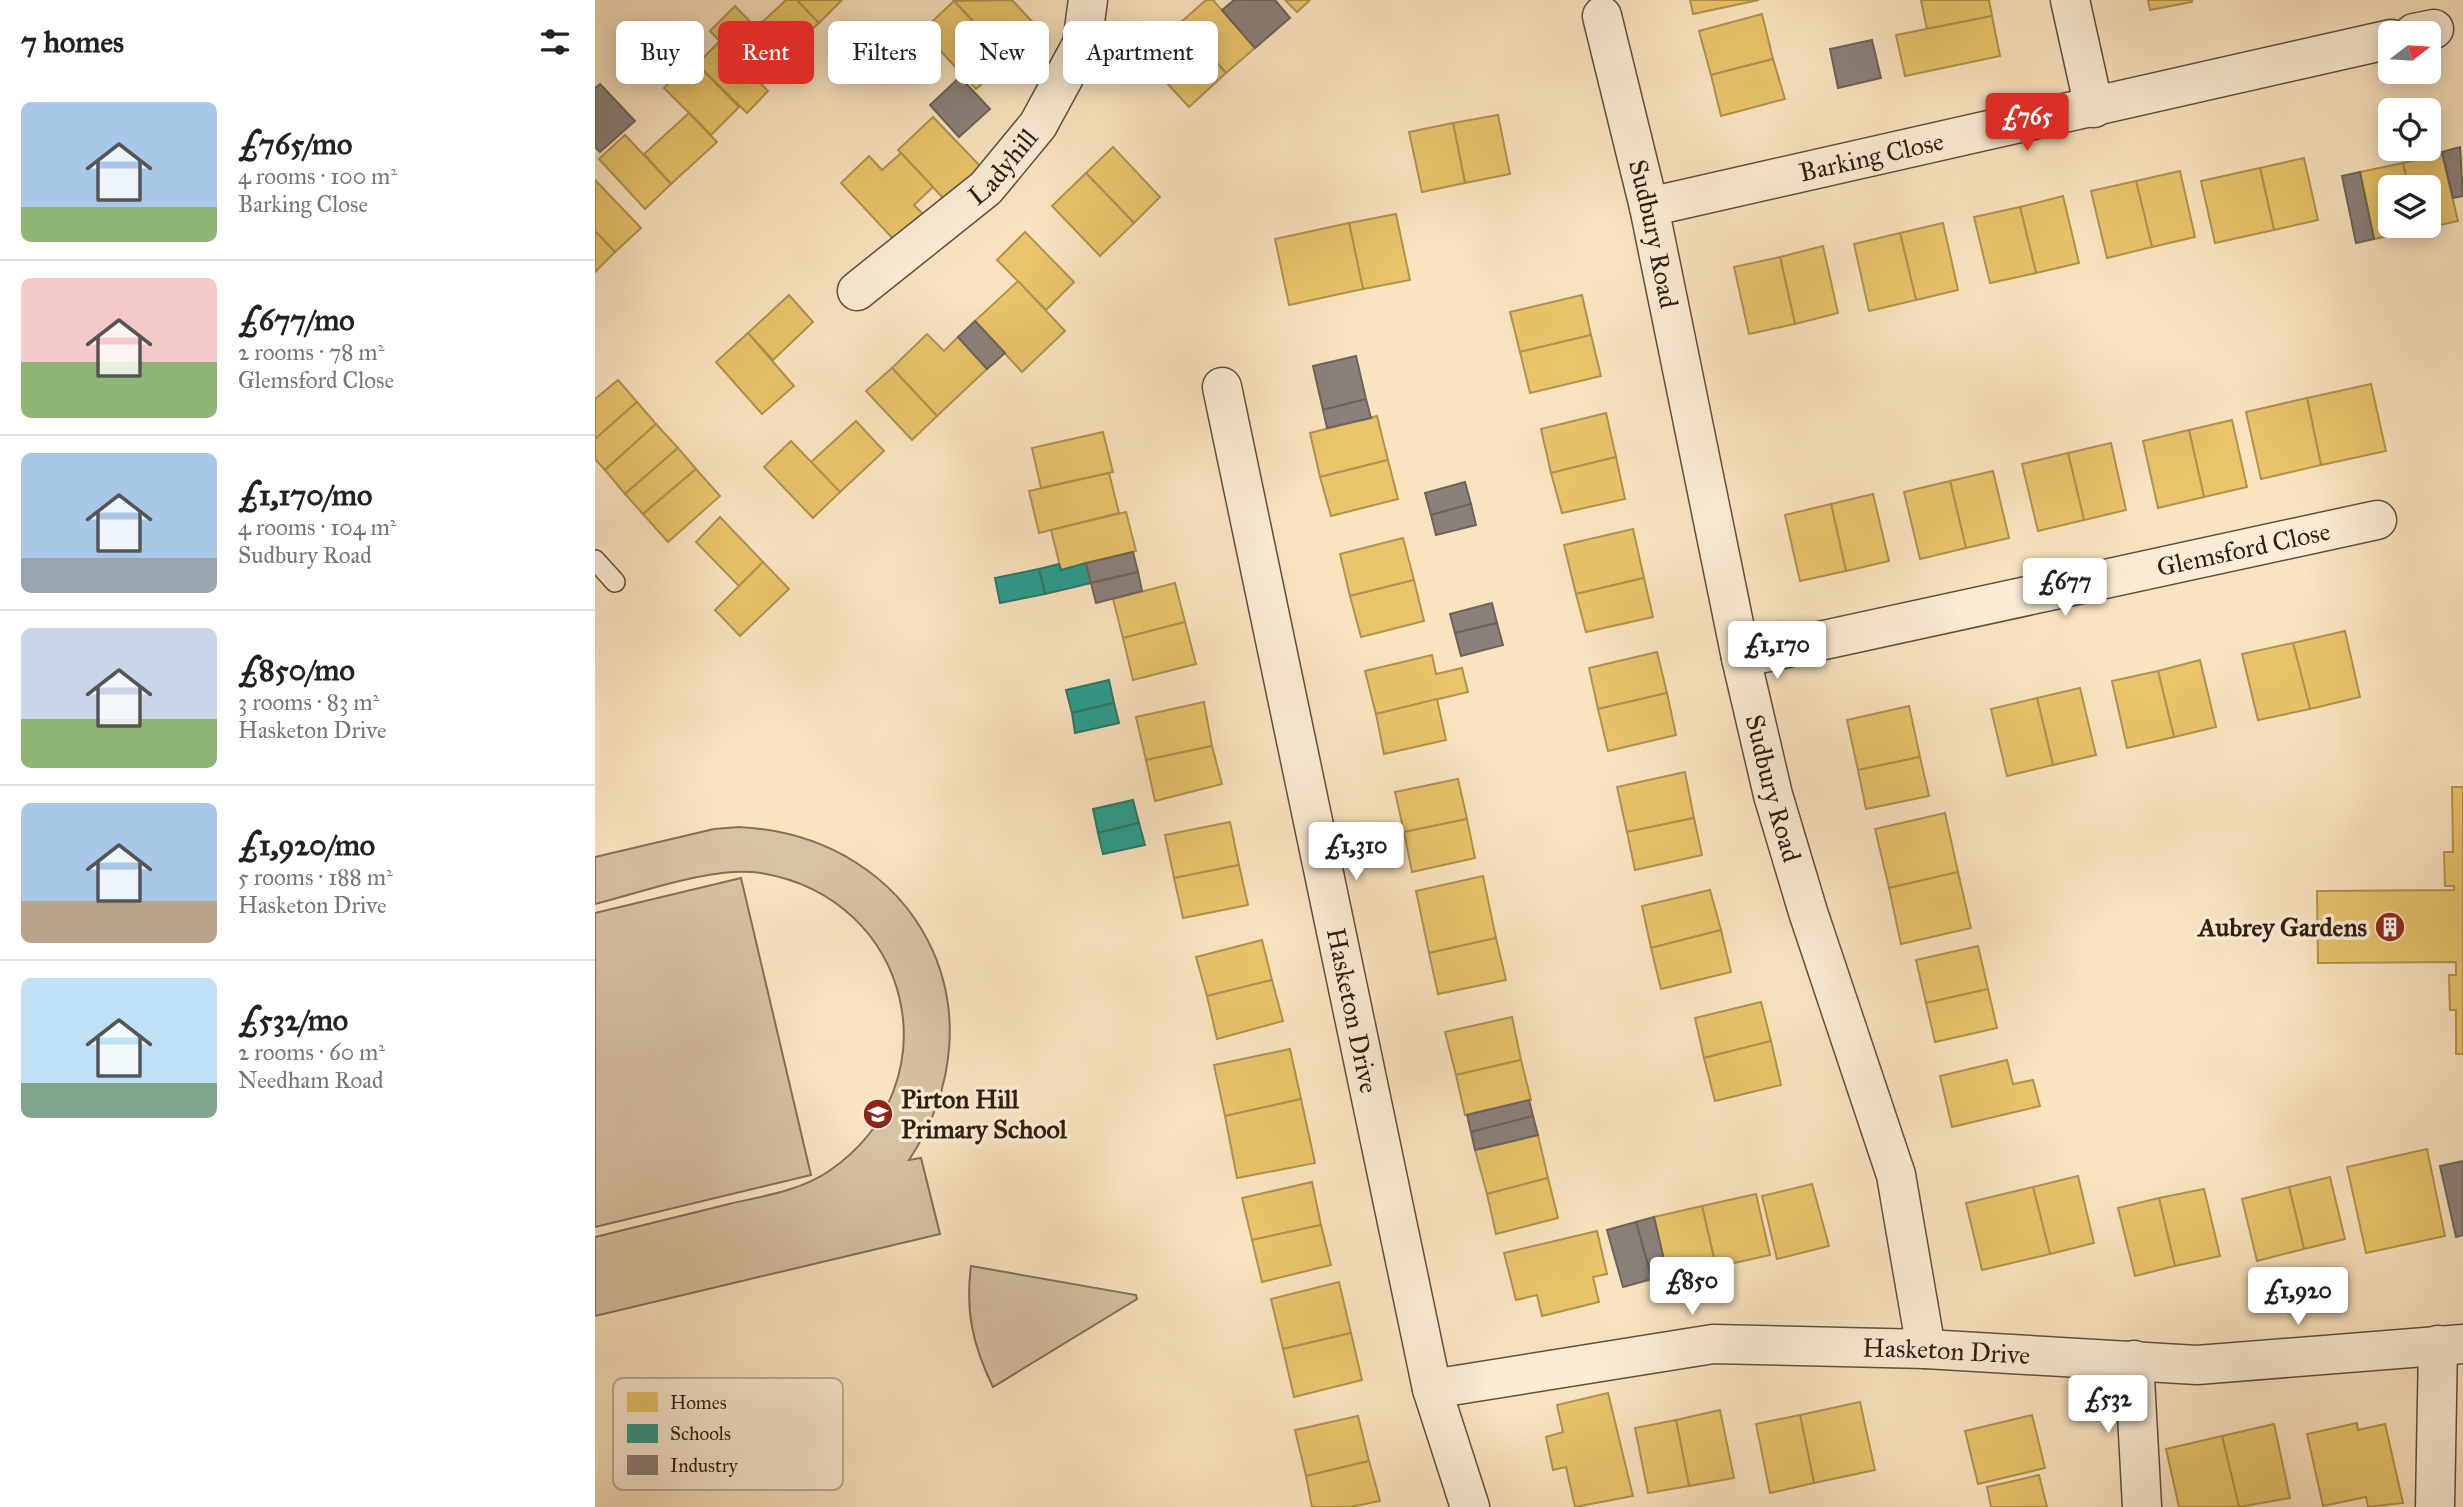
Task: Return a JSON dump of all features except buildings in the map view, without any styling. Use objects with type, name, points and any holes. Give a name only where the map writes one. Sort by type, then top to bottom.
[{"type":"street","name":"Ladyhill","points":[[857,291],[986,188],[1038,125],[1082,44],[1087,0]]},
{"type":"street","points":[[2070,0],[2094,108]]},
{"type":"street","name":"Sudbury Road","points":[[1602,16],[1649,207],[1741,658],[1773,795],[1808,912],[1896,1175],[1926,1349]]},
{"type":"street","name":"Barking Close","points":[[1649,207],[2378,42]]},
{"type":"street","name":"Hasketon Drive","points":[[1222,387],[1432,1389],[1470,1507]]},
{"type":"street","name":"Glemsford Close","points":[[1741,658],[2377,520]]},
{"type":"street","name":"Hasketon Drive","points":[[1432,1389],[1713,1344],[1926,1349],[2197,1366],[2451,1345]]},
{"type":"street","points":[[2435,1507],[2451,1345]]},
{"type":"street","points":[[2134,1360],[2142,1507]]},
{"type":"lane","points":[[595,559],[615,582]]},
{"type":"shaded area","points":[[739,827],[801,838],[855,862],[897,897],[928,941],[946,991],[949,1046],[937,1103],[909,1160],[921,1158],[940,1234],[595,1316],[595,1237],[781,1192],[818,1178],[869,1134],[893,1091],[903,1045],[900,999],[883,955],[854,918],[813,889],[761,873],[721,873],[678,881],[595,904],[595,857],[714,829]]},
{"type":"shaded area","points":[[741,878],[811,1175],[595,1227],[595,913]]},
{"type":"shaded area","points":[[971,1266],[1136,1295],[1137,1299],[993,1387],[980,1357],[972,1328],[969,1298]]},
{"type":"place","name":"Aubrey Gardens","points":[[2390,927]]},
{"type":"place","name":"Pirton Hill Primary School","points":[[878,1114]]}]
